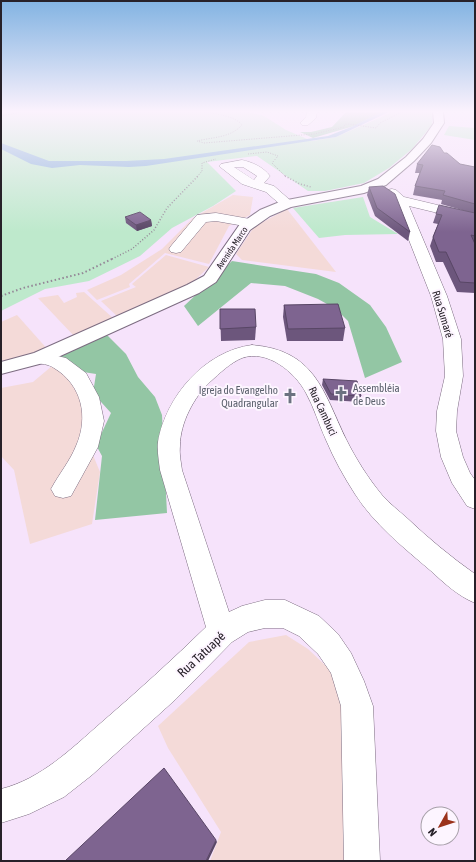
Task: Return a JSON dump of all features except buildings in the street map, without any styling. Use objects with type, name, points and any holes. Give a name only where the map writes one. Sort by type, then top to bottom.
[{"type":"main road","name":"Avenida Marco","points":[[1,368],[40,358],[193,290],[210,279],[245,227],[265,213],[287,204],[379,184],[424,151]]},
{"type":"street","points":[[256,184],[270,189],[287,204]]},
{"type":"street","points":[[379,184],[400,200],[475,218]]},
{"type":"street","name":"Rua Sumaré","points":[[400,200],[439,296],[452,339],[454,376],[447,411],[446,431],[452,457],[460,477],[475,499]]},
{"type":"street","points":[[176,249],[202,218],[216,217],[250,223]]},
{"type":"street","name":"Rua Cambuci","points":[[222,632],[171,470],[168,444],[174,420],[187,397],[202,378],[228,358],[241,352],[260,350],[273,353],[291,364],[305,377],[317,393],[326,419],[353,472],[371,499],[414,542],[475,590]]},
{"type":"street","points":[[40,358],[59,362],[80,378],[89,397],[94,421],[87,447],[63,489]]},
{"type":"street","name":"Rua Tatuapé","points":[[1,806],[17,802],[52,785],[80,763],[165,688],[222,632],[242,620],[265,614],[285,614],[309,626],[328,644],[349,681],[357,706],[362,861]]},
{"type":"path","points":[[278,156],[272,163],[278,170],[295,182],[309,187],[317,187]]},
{"type":"path","points":[[1,296],[23,288],[83,273],[132,249],[154,230],[167,208]]},
{"type":"shaded area","points":[[233,195],[253,197],[250,215],[229,226],[209,264],[165,253],[129,284],[130,287],[97,300],[87,290],[121,275],[162,249],[193,218]]},
{"type":"shaded area","points":[[287,209],[336,272],[242,260],[236,254],[254,227]]},
{"type":"shaded area","points":[[166,255],[209,267],[195,280],[173,293],[118,317],[101,301],[136,287],[132,284]]},
{"type":"shaded area","points":[[84,292],[114,319],[75,337],[38,298],[58,295],[64,303],[77,297],[76,293]]},
{"type":"shaded area","points":[[17,315],[49,351],[1,361],[1,322]]},
{"type":"shaded area","points":[[52,366],[89,388],[93,455],[100,472],[92,524],[30,544],[14,470],[1,456],[1,388],[33,382]]},
{"type":"shaded area","points":[[286,635],[308,649],[343,682],[353,861],[210,861],[221,832],[168,748],[158,726],[249,642]]},
{"type":"green space","points":[[1,151],[409,151],[389,168],[364,183],[325,191],[308,191],[257,156],[207,162],[236,191],[213,206],[172,228],[140,256],[89,281],[45,289],[1,311]]},
{"type":"green space","points":[[363,197],[370,217],[398,234],[345,235],[319,238],[293,208]]},
{"type":"green space","points":[[232,261],[316,274],[339,283],[370,305],[386,327],[402,362],[365,378],[348,321],[336,309],[318,299],[285,286],[251,283],[198,326],[184,306]]},
{"type":"green space","points":[[106,334],[126,354],[138,377],[155,397],[162,415],[167,513],[95,520],[102,456],[96,445],[111,413],[93,393],[96,374],[83,372],[51,359]]},
{"type":"water","points":[[5,151],[23,151],[49,161],[126,161],[164,159],[219,151],[243,151],[146,166],[129,167],[80,165],[52,168],[31,164]]},
{"type":"place","name":"Assembléia de Deus","points":[[341,394]]},
{"type":"place","name":"Igreja do Evangelho Quadrangular","points":[[290,396]]}]
